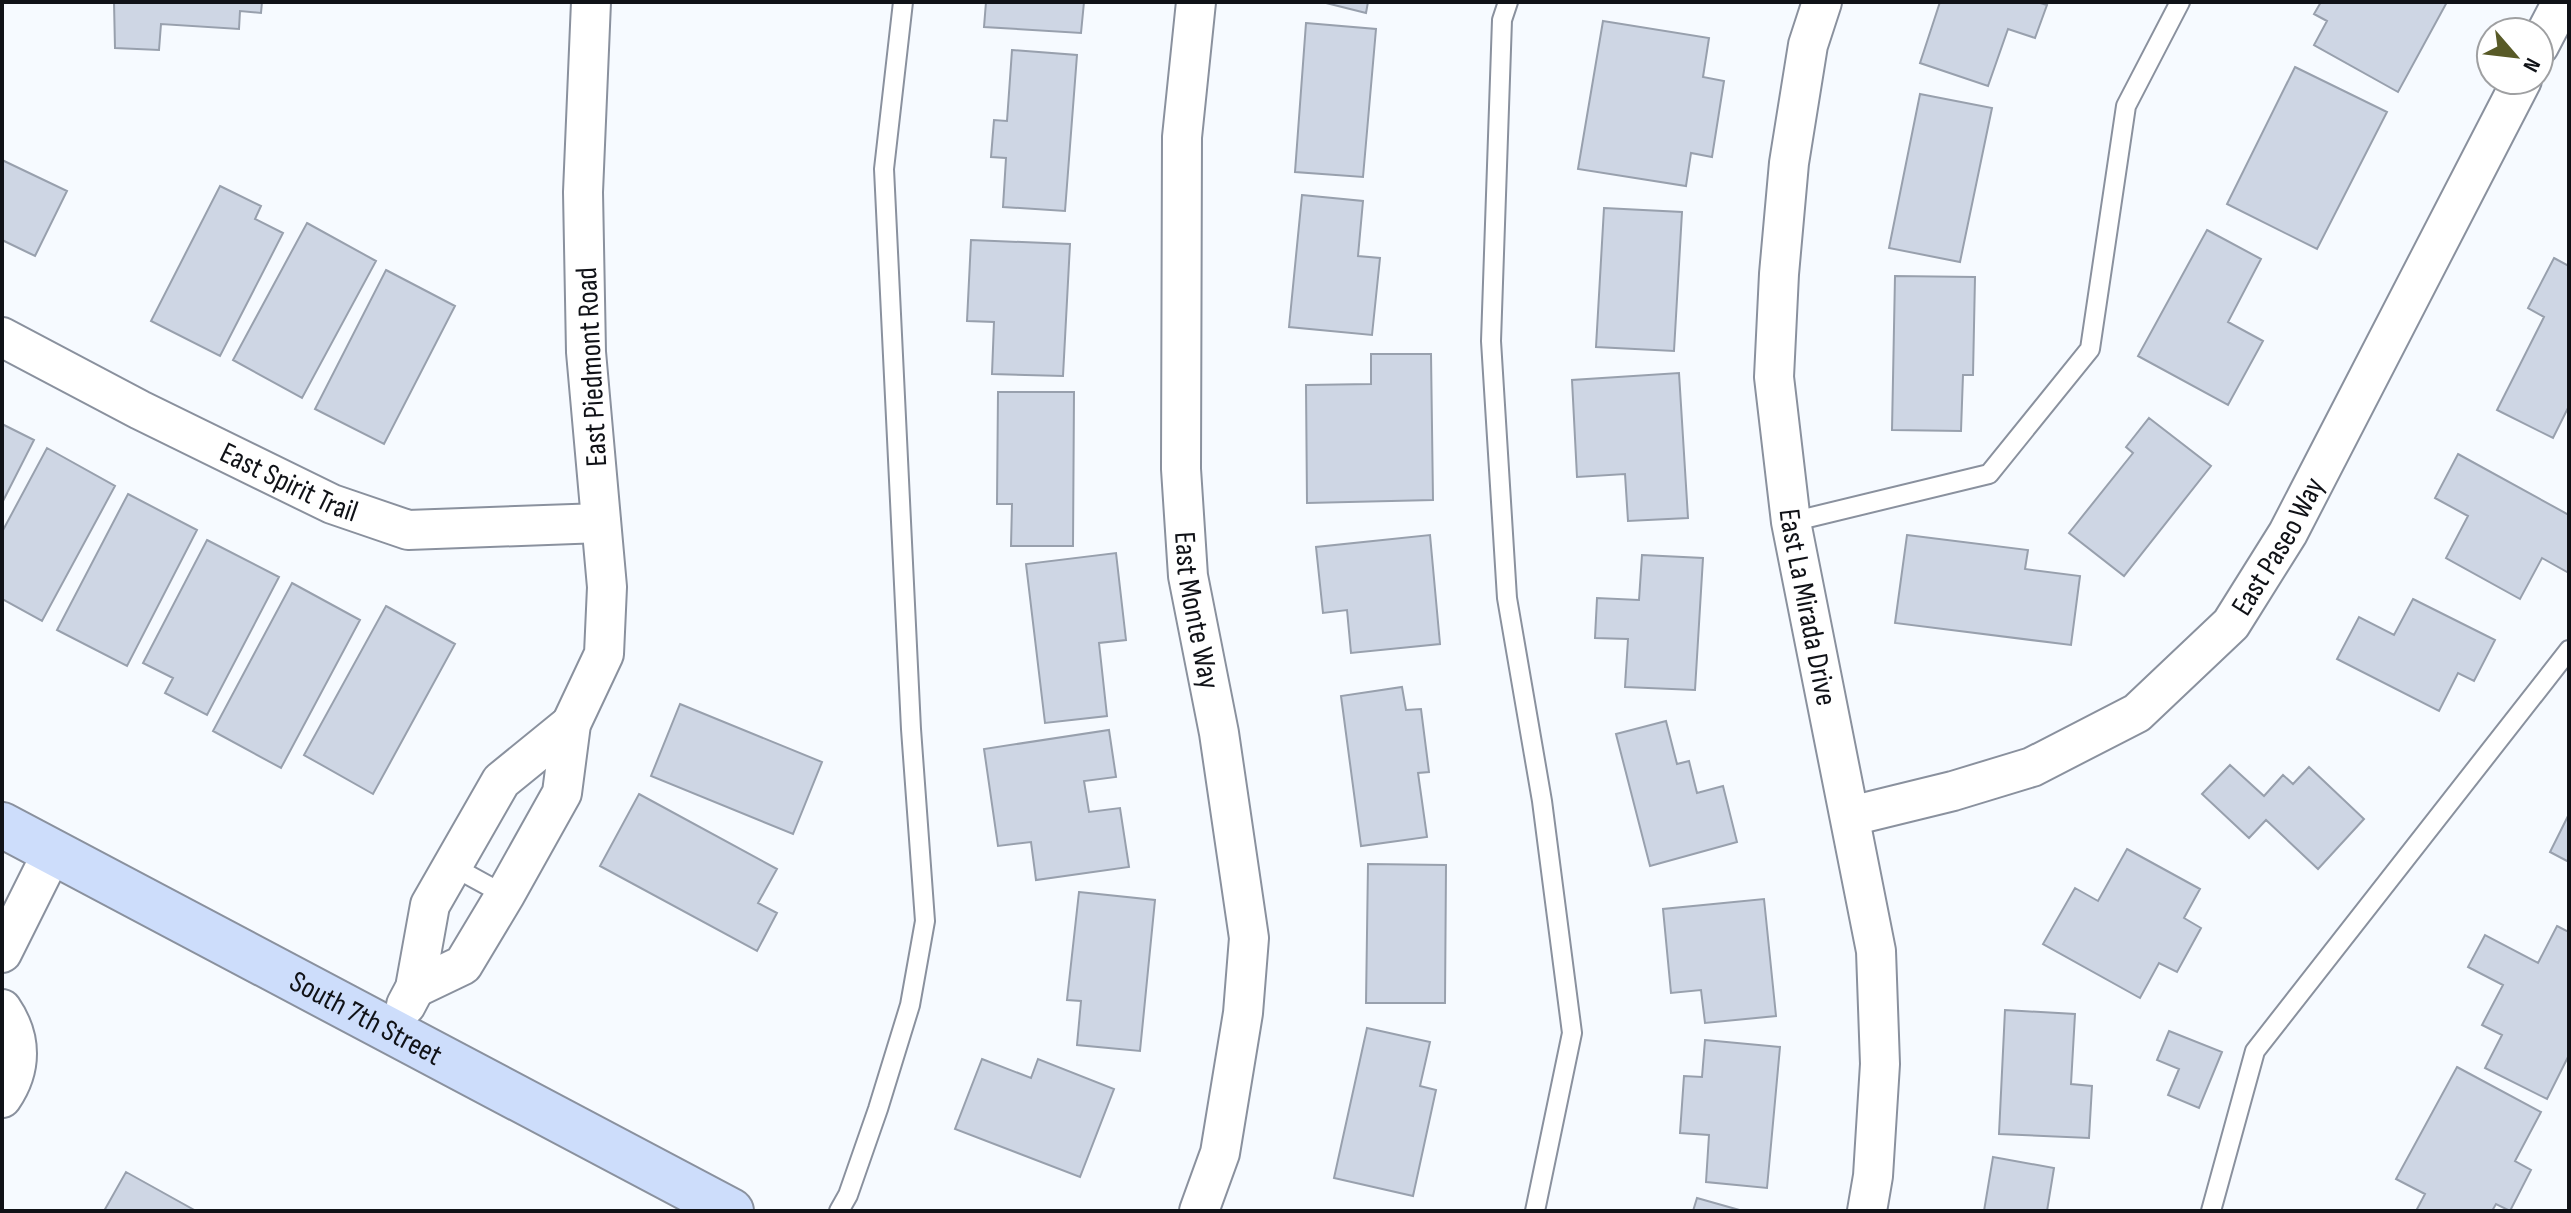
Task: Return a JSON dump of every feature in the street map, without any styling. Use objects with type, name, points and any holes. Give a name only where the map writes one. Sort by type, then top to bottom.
[{"type":"street","name":"East Piedmont Road","points":[[415,988],[463,965],[505,895],[562,793],[571,724],[604,654],[607,587],[586,352],[583,192],[591,2]]},
{"type":"street","name":"East Monte Way","points":[[1196,2],[1182,137],[1181,469],[1188,576],[1219,733],[1249,938],[1243,1013],[1220,1153],[1199,1211]]},
{"type":"street","name":"East La Mirada Drive","points":[[1822,2],[1808,45],[1789,163],[1774,377],[1791,522],[1851,816],[1876,966],[1880,1064],[1873,1176],[1867,1211]]},
{"type":"street","name":"East Paseo Way","points":[[1851,816],[1953,791],[2032,767],[2137,713],[2231,624],[2288,533],[2514,96]]},
{"type":"street","name":"East Spirit Trail","points":[[2,337],[140,410],[332,504],[408,530],[601,523]]},
{"type":"street","name":"East Piedmont Road","points":[[393,1032],[415,988],[430,905],[501,781],[571,724]]},
{"type":"street","name":"South 7th Street","points":[[2,825],[731,1211]]},
{"type":"street","points":[[2,953],[53,851]]},
{"type":"street","points":[[2,1009],[16,1035],[17,1049],[14,1076],[2,1098]]},
{"type":"lane","points":[[839,1211],[848,1195],[878,1109],[910,1005],[925,921],[911,729],[884,169],[903,2]]},
{"type":"lane","points":[[1508,2],[1502,20],[1491,341],[1507,598],[1542,801],[1572,1033],[1535,1211]]},
{"type":"lane","points":[[1791,522],[1989,474],[2090,349],[2126,106],[2180,2]]},
{"type":"lane","points":[[2211,1211],[2255,1051],[2569,650]]},
{"type":"lane","points":[[452,866],[505,895]]},
{"type":"building","points":[[114,2],[262,2],[261,13],[240,11],[239,29],[161,24],[159,50],[115,48]]},
{"type":"building","points":[[986,2],[1084,2],[1081,33],[984,27]]},
{"type":"building","points":[[1322,2],[1368,2],[1366,13]]},
{"type":"building","points":[[1940,2],[2037,2],[2047,5],[2035,38],[2008,29],[1988,86],[1920,63]]},
{"type":"building","points":[[2321,2],[2447,2],[2398,92],[2314,45],[2327,21],[2314,14]]},
{"type":"building","points":[[1603,21],[1709,38],[1703,77],[1724,81],[1712,157],[1691,153],[1686,186],[1578,169]]},
{"type":"building","points":[[1306,23],[1376,29],[1363,177],[1295,172]]},
{"type":"building","points":[[1012,50],[1077,55],[1065,211],[1003,207],[1006,158],[991,157],[994,120],[1007,121]]},
{"type":"building","points":[[2295,67],[2387,112],[2317,249],[2227,204]]},
{"type":"building","points":[[1920,94],[1992,108],[1960,262],[1889,248]]},
{"type":"building","points":[[2,160],[67,191],[35,256],[2,240]]},
{"type":"building","points":[[220,186],[261,206],[255,219],[283,233],[220,356],[151,321]]},
{"type":"building","points":[[1302,195],[1363,201],[1358,256],[1380,258],[1372,335],[1289,327]]},
{"type":"building","points":[[1604,208],[1682,212],[1674,351],[1596,347]]},
{"type":"building","points":[[307,223],[376,261],[302,398],[233,360]]},
{"type":"building","points":[[2207,230],[2261,259],[2228,322],[2263,341],[2228,405],[2138,356]]},
{"type":"building","points":[[971,240],[1070,244],[1063,376],[992,374],[994,322],[967,321]]},
{"type":"building","points":[[2554,258],[2569,266],[2569,406],[2553,438],[2497,410],[2544,317],[2528,308]]},
{"type":"building","points":[[386,270],[455,306],[384,444],[315,409]]},
{"type":"building","points":[[1895,276],[1975,277],[1973,375],[1963,375],[1961,431],[1892,430]]},
{"type":"building","points":[[1371,354],[1431,354],[1433,500],[1307,503],[1306,385],[1371,384]]},
{"type":"building","points":[[1679,373],[1688,518],[1628,521],[1625,474],[1577,477],[1572,380]]},
{"type":"building","points":[[998,392],[1074,392],[1073,546],[1011,546],[1012,504],[997,504]]},
{"type":"building","points":[[2149,418],[2211,466],[2124,576],[2069,533],[2133,453],[2126,447]]},
{"type":"building","points":[[2,424],[34,440],[2,503]]},
{"type":"building","points":[[47,448],[115,486],[42,621],[2,599],[2,532]]},
{"type":"building","points":[[2458,454],[2569,515],[2569,573],[2542,558],[2520,599],[2446,558],[2468,516],[2435,498]]},
{"type":"building","points":[[128,494],[197,530],[127,666],[57,630]]},
{"type":"building","points":[[1430,535],[1440,644],[1351,653],[1347,610],[1323,613],[1316,547]]},
{"type":"building","points":[[1907,535],[2028,550],[2025,569],[2080,576],[2071,645],[1895,623]]},
{"type":"building","points":[[207,540],[279,577],[207,715],[165,693],[173,678],[143,663]]},
{"type":"building","points":[[1116,553],[1126,640],[1099,643],[1107,716],[1045,723],[1026,564]]},
{"type":"building","points":[[1642,555],[1703,558],[1695,690],[1625,687],[1628,639],[1595,638],[1597,598],[1639,600]]},
{"type":"building","points":[[292,583],[360,620],[281,768],[213,731]]},
{"type":"building","points":[[2413,599],[2495,640],[2474,681],[2458,673],[2439,711],[2337,659],[2359,617],[2394,635]]},
{"type":"building","points":[[386,606],[455,644],[373,794],[304,755]]},
{"type":"building","points":[[1402,687],[1406,710],[1421,709],[1429,772],[1418,773],[1427,837],[1361,846],[1341,696]]},
{"type":"building","points":[[680,704],[822,762],[793,834],[651,776]]},
{"type":"building","points":[[1666,721],[1677,764],[1689,761],[1697,793],[1723,786],[1737,842],[1650,866],[1616,734]]},
{"type":"building","points":[[1109,730],[1116,777],[1084,781],[1089,812],[1120,808],[1129,867],[1036,880],[1031,842],[998,846],[984,749]]},
{"type":"building","points":[[2230,765],[2264,796],[2283,775],[2293,784],[2309,767],[2364,819],[2318,869],[2266,820],[2249,838],[2202,794]]},
{"type":"building","points":[[639,794],[777,869],[758,903],[777,913],[757,951],[600,866]]},
{"type":"building","points":[[2569,814],[2569,862],[2550,852]]},
{"type":"building","points":[[2127,849],[2200,889],[2184,918],[2201,928],[2177,972],[2159,963],[2140,998],[2043,944],[2075,888],[2098,901]]},
{"type":"building","points":[[1368,864],[1446,865],[1445,1003],[1366,1003]]},
{"type":"building","points":[[1079,892],[1155,900],[1140,1051],[1077,1045],[1081,1001],[1067,1000]]},
{"type":"building","points":[[1764,899],[1776,1016],[1705,1023],[1701,990],[1671,993],[1663,909]]},
{"type":"building","points":[[2557,926],[2569,932],[2569,1055],[2547,1099],[2485,1068],[2502,1035],[2482,1025],[2503,985],[2468,967],[2485,935],[2538,963]]},
{"type":"building","points":[[2005,1010],[2075,1014],[2071,1084],[2092,1086],[2089,1138],[1999,1134]]},
{"type":"building","points":[[1367,1028],[1430,1042],[1420,1086],[1436,1090],[1413,1196],[1334,1178]]},
{"type":"building","points":[[2169,1031],[2222,1052],[2199,1108],[2168,1095],[2179,1069],[2157,1060]]},
{"type":"building","points":[[1705,1040],[1780,1047],[1767,1188],[1706,1182],[1709,1135],[1680,1133],[1684,1076],[1702,1077]]},
{"type":"building","points":[[982,1059],[1031,1078],[1038,1059],[1114,1089],[1080,1177],[955,1129]]},
{"type":"building","points":[[2457,1067],[2541,1112],[2515,1161],[2531,1170],[2510,1211],[2496,1204],[2492,1211],[2416,1211],[2425,1194],[2396,1179]]},
{"type":"building","points":[[1993,1157],[2054,1168],[2047,1211],[1984,1211]]},
{"type":"building","points":[[126,1172],[196,1211],[104,1211]]},
{"type":"building","points":[[1697,1198],[1743,1211],[1693,1211]]}]
